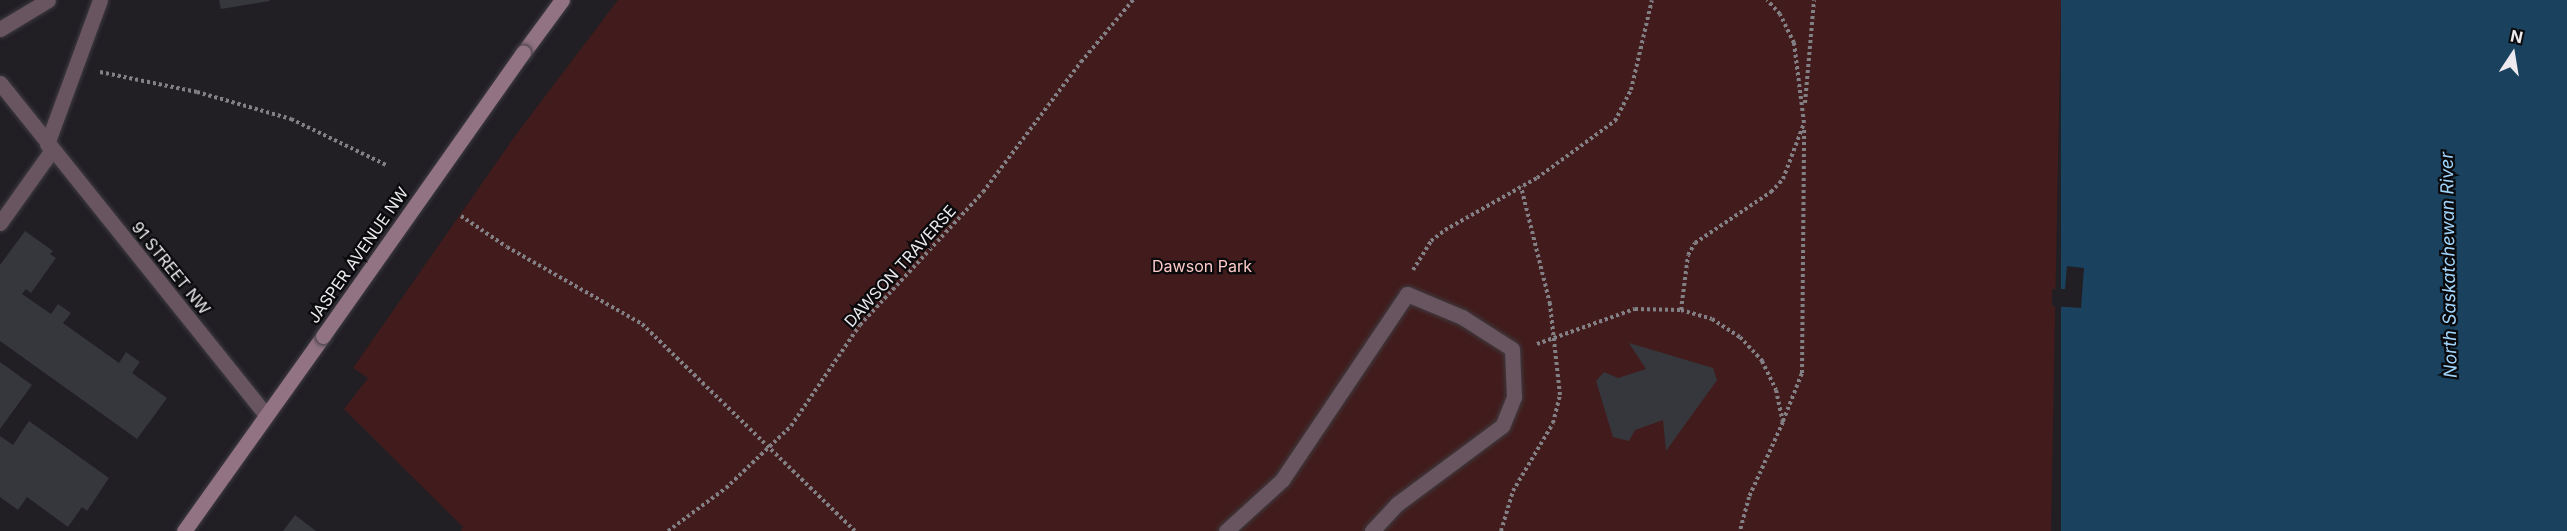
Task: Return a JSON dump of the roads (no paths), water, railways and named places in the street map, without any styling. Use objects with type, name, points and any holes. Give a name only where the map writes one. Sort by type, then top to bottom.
[{"type":"main road","name":"JASPER AVENUE NW","points":[[184,531],[562,0]]},
{"type":"street","points":[[0,29],[48,0]]},
{"type":"street","points":[[0,223],[50,147],[100,0]]},
{"type":"street","name":"91 STREET NW","points":[[0,83],[267,414]]},
{"type":"street","points":[[1226,531],[1282,480],[1407,294],[1462,317],[1512,349],[1514,397],[1502,426],[1396,504],[1372,531]]},
{"type":"water","name":"North Saskatchewan River","points":[[2061,0],[2567,0],[2567,531],[2061,531]]},
{"type":"park label","name":"Dawson Park","points":[[1202,266]]}]
